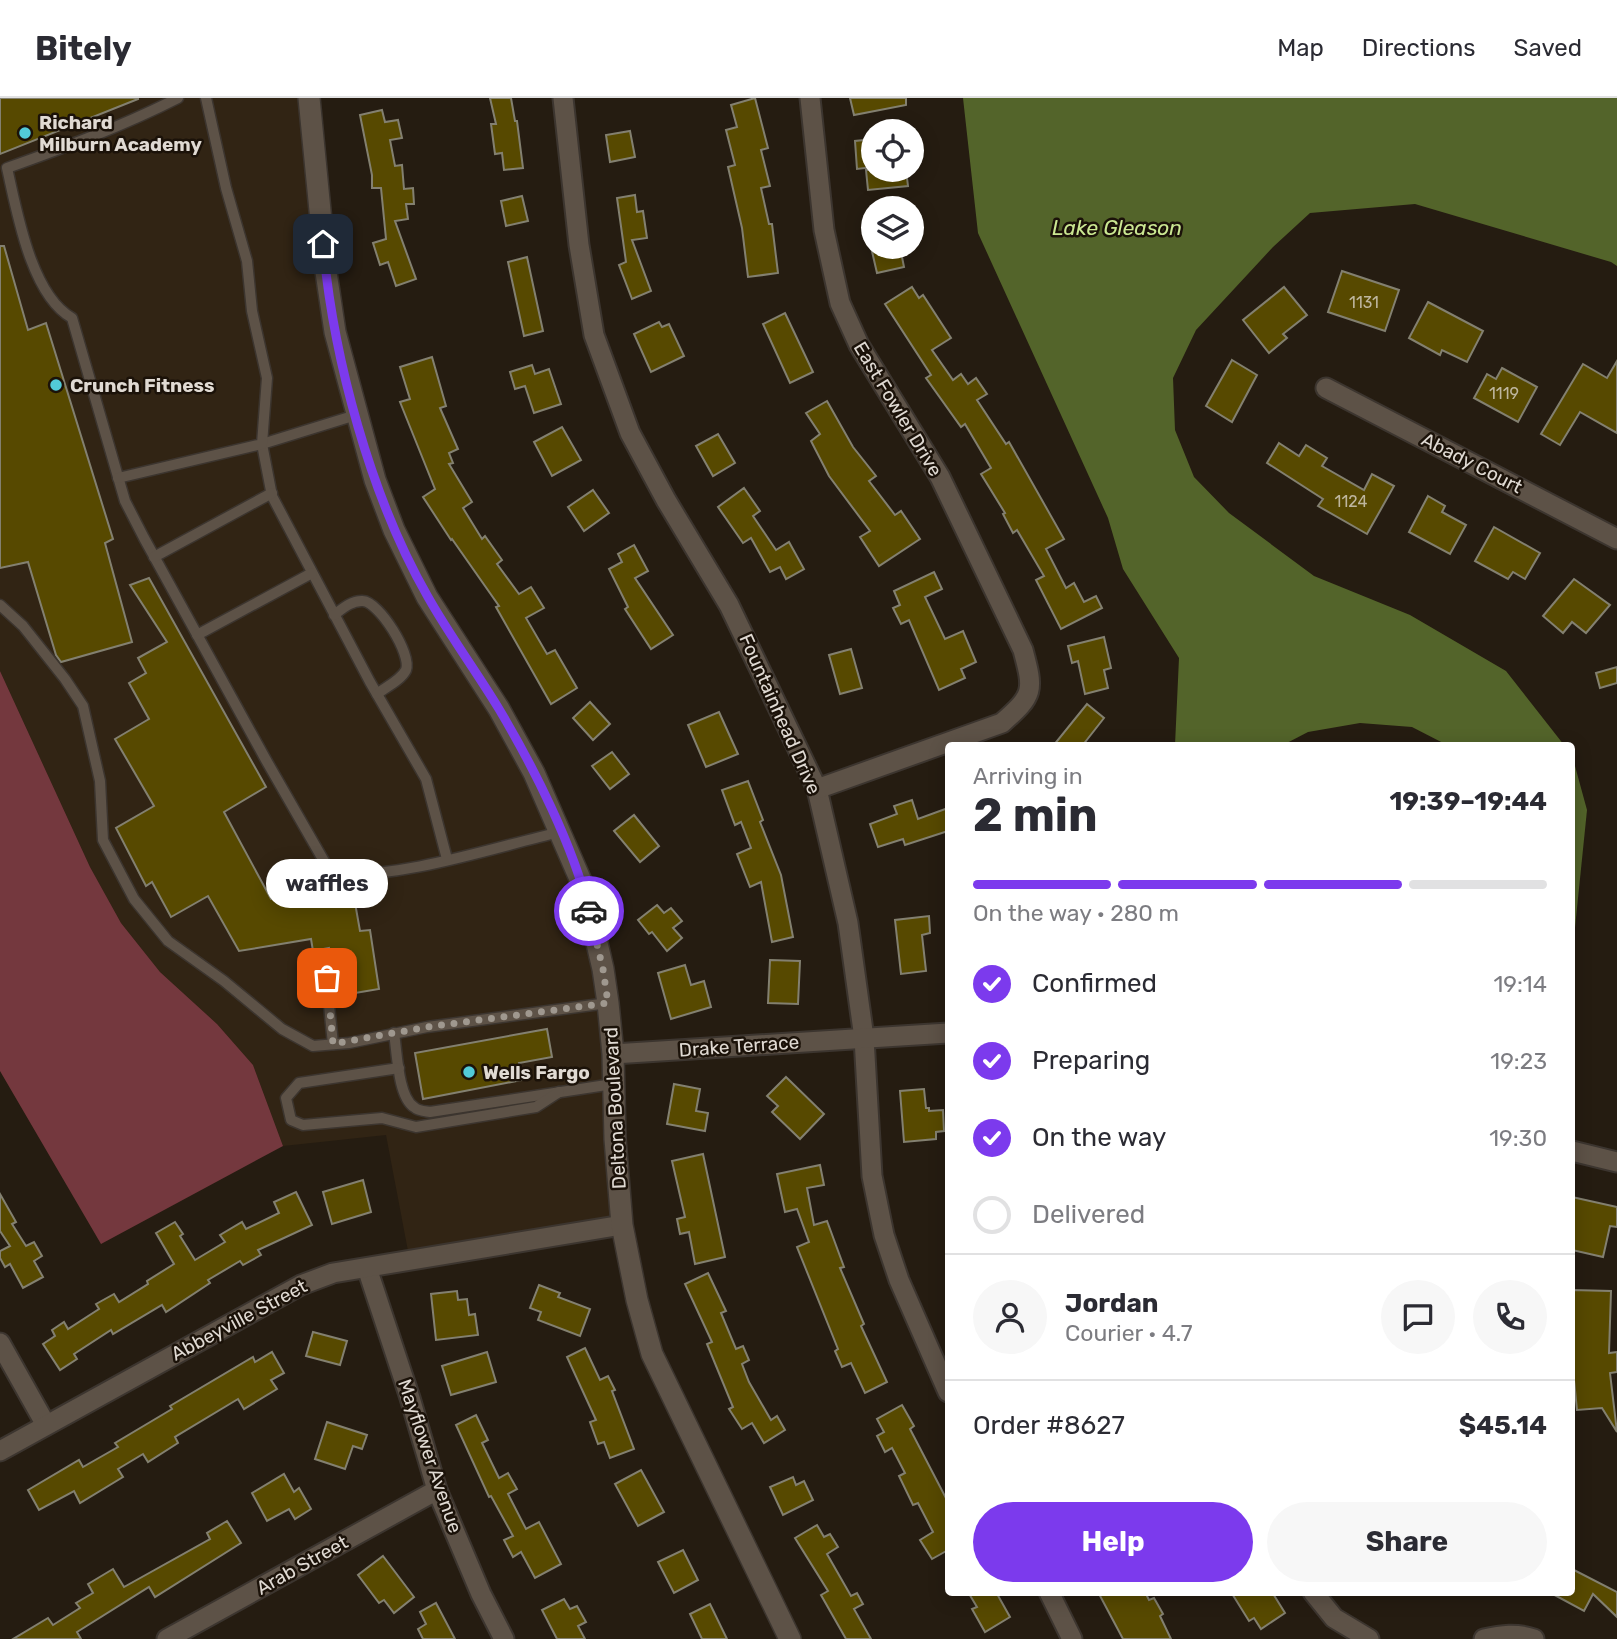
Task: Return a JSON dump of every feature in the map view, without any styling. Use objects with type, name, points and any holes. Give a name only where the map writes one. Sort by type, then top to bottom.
[{"type":"street","name":"Deltona Boulevard","points":[[309,98],[326,272],[335,332],[375,480],[394,530],[427,597],[499,709],[534,773],[584,888],[608,1003],[622,1225],[637,1300],[652,1354],[790,1639]]},
{"type":"street","name":"Fountainhead Drive","points":[[563,98],[579,245],[593,335],[630,433],[666,500],[729,605],[817,789],[848,923],[864,1038],[872,1176],[884,1235],[900,1280],[945,1385]]},
{"type":"street","name":"East Fowler Drive","points":[[810,98],[824,230],[839,303],[859,345],[940,477],[1023,650],[1031,681],[1023,705],[1002,723],[949,742]]},
{"type":"street","name":"Abady Court","points":[[1326,388],[1617,539]]},
{"type":"street","name":"East Fowler Drive","points":[[817,789],[945,743]]},
{"type":"street","name":"Drake Terrace","points":[[613,1054],[945,1033]]},
{"type":"street","points":[[1575,1152],[1617,1162]]},
{"type":"street","name":"Abbeyville Street","points":[[0,1451],[301,1284],[333,1273],[622,1225]]},
{"type":"street","name":"Mayflower Avenue","points":[[367,1268],[437,1490],[481,1594],[504,1639]]},
{"type":"street","points":[[0,1343],[46,1425]]},
{"type":"street","name":"Arab Street","points":[[169,1639],[437,1490]]},
{"type":"street","points":[[1051,1596],[1072,1639]]},
{"type":"street","points":[[1316,1596],[1334,1618],[1369,1639]]},
{"type":"street","points":[[1484,1639],[1499,1635],[1523,1635],[1534,1639]]},
{"type":"lane","points":[[178,98],[144,116],[8,168],[19,217],[35,268],[46,293],[60,311],[72,318],[125,501],[332,875],[356,876],[447,859],[560,832]]},
{"type":"lane","points":[[206,98],[226,188],[247,261],[252,311],[267,377],[262,444],[272,493],[334,615],[426,779],[447,859]]},
{"type":"lane","points":[[118,478],[262,444],[356,415]]},
{"type":"lane","points":[[154,556],[272,493]]},
{"type":"lane","points":[[197,635],[312,573]]},
{"type":"lane","points":[[334,615],[353,602],[360,600],[371,603],[390,627],[406,655],[406,669],[402,675],[377,694]]},
{"type":"lane","points":[[0,605],[23,626],[83,706],[100,781],[103,840],[134,899],[168,941],[224,981],[282,1029],[313,1046],[427,1027],[608,1003]]},
{"type":"lane","points":[[324,957],[333,1044]]},
{"type":"lane","points":[[394,1033],[406,1098],[422,1111],[430,1112],[614,1084]]},
{"type":"lane","points":[[399,1068],[299,1083],[286,1098],[291,1121],[303,1125],[382,1118],[416,1126],[536,1107],[559,1092]]},
{"type":"shaded area","points":[[0,98],[300,98],[326,332],[366,481],[525,776],[575,890],[593,962],[603,1045],[612,1217],[408,1251],[386,1135],[283,1146],[253,1065],[217,1024],[160,972],[121,923],[90,867],[0,671]]},
{"type":"shaded area","points":[[0,671],[90,867],[121,923],[160,972],[217,1024],[253,1065],[283,1146],[101,1244],[0,1071]]},
{"type":"water","name":"Lake Gleason","points":[[963,98],[1617,98],[1617,266],[1415,204],[1310,213],[1273,247],[1196,330],[1173,378],[1175,430],[1194,477],[1229,513],[1314,576],[1410,615],[1506,671],[1562,742],[1441,742],[1412,727],[1360,723],[1308,732],[1289,742],[1175,742],[1179,658],[1123,569],[1108,518],[978,233]]},
{"type":"water","points":[[1575,766],[1587,810],[1575,928]]},
{"type":"building","points":[[0,98],[138,98],[138,99],[0,154]]},
{"type":"building","points":[[490,98],[511,98],[523,168],[504,170],[502,153],[495,154],[491,124],[496,124]]},
{"type":"building","points":[[755,98],[768,148],[761,150],[770,186],[761,188],[769,224],[772,224],[778,273],[748,277],[742,228],[728,167],[735,165],[726,130],[737,127],[731,105]]},
{"type":"building","points":[[850,98],[906,98],[906,105],[854,115]]},
{"type":"building","points":[[382,110],[385,122],[398,120],[402,138],[390,140],[395,166],[402,165],[404,189],[413,188],[414,204],[406,204],[408,219],[395,221],[416,279],[396,286],[388,262],[380,265],[373,243],[386,239],[381,188],[372,188],[372,175],[360,115]]},
{"type":"building","points":[[630,131],[635,157],[610,162],[606,135]]},
{"type":"building","points":[[861,140],[861,168],[857,169],[855,141]]},
{"type":"building","points":[[867,182],[908,182],[908,186],[868,190]]},
{"type":"building","points":[[635,195],[637,212],[643,211],[647,238],[632,240],[651,291],[632,299],[619,265],[626,262],[617,198]]},
{"type":"building","points":[[522,196],[528,221],[506,226],[501,201]]},
{"type":"building","points":[[0,246],[4,246],[28,330],[46,323],[113,539],[105,543],[132,642],[61,662],[56,655],[28,562],[0,568]]},
{"type":"building","points":[[527,257],[543,331],[524,336],[508,262]]},
{"type":"building","points":[[874,259],[902,259],[904,267],[877,273]]},
{"type":"building","points":[[1342,271],[1399,290],[1385,331],[1328,312]]},
{"type":"building","points":[[912,287],[919,298],[923,295],[951,338],[932,350],[953,380],[961,374],[968,384],[976,378],[987,394],[977,400],[1006,444],[1009,442],[1064,539],[1046,549],[1066,588],[1074,583],[1084,602],[1096,596],[1102,608],[1061,629],[1036,580],[1044,576],[1017,530],[1013,533],[1003,514],[1005,513],[981,474],[991,468],[965,424],[961,427],[926,378],[931,375],[885,304]]},
{"type":"building","points":[[1284,287],[1307,315],[1283,334],[1287,338],[1269,353],[1243,320]]},
{"type":"building","points":[[1428,302],[1483,331],[1467,362],[1442,350],[1440,355],[1409,338]]},
{"type":"building","points":[[785,313],[813,372],[790,383],[763,324]]},
{"type":"building","points":[[659,322],[662,327],[669,324],[684,356],[651,372],[634,334]]},
{"type":"building","points":[[432,357],[446,406],[440,408],[458,449],[449,453],[453,463],[449,464],[472,502],[463,508],[482,539],[485,536],[502,560],[497,564],[519,594],[531,587],[544,608],[526,618],[547,654],[555,650],[577,688],[551,704],[496,607],[499,606],[423,497],[435,489],[400,402],[410,399],[400,367]]},
{"type":"building","points":[[1232,360],[1257,375],[1232,422],[1206,406]]},
{"type":"building","points":[[1617,361],[1617,433],[1580,412],[1560,445],[1541,434],[1583,364],[1607,378]]},
{"type":"building","points":[[532,365],[535,374],[549,369],[561,404],[534,413],[525,386],[515,389],[510,372]]},
{"type":"building","points":[[1502,368],[1537,387],[1518,422],[1474,398],[1487,374],[1496,379]]},
{"type":"building","points":[[827,401],[853,447],[876,476],[869,481],[895,515],[901,511],[920,539],[879,566],[860,537],[870,531],[829,476],[811,441],[820,434],[806,413]]},
{"type":"building","points":[[562,427],[581,460],[552,476],[534,442]]},
{"type":"building","points":[[718,434],[735,463],[713,476],[696,446]]},
{"type":"building","points":[[1279,443],[1299,456],[1306,445],[1327,458],[1322,466],[1364,490],[1372,474],[1394,486],[1367,534],[1318,506],[1323,499],[1267,463]]},
{"type":"building","points":[[744,488],[760,511],[753,516],[776,550],[789,542],[804,569],[786,579],[780,567],[770,572],[751,538],[743,543],[718,507]]},
{"type":"building","points":[[593,490],[609,513],[584,531],[568,507]]},
{"type":"building","points":[[1428,496],[1445,506],[1442,512],[1466,525],[1450,554],[1409,532]]},
{"type":"building","points":[[1494,527],[1540,553],[1525,579],[1513,572],[1508,579],[1475,561]]},
{"type":"building","points":[[634,545],[648,571],[635,578],[673,635],[651,649],[625,609],[628,607],[609,569],[622,562],[618,554]]},
{"type":"building","points":[[934,572],[942,589],[925,597],[945,639],[963,631],[976,662],[961,669],[965,678],[939,690],[909,620],[901,624],[893,608],[900,605],[894,591]]},
{"type":"building","points":[[149,578],[266,787],[224,812],[271,899],[352,886],[360,931],[370,930],[379,989],[337,996],[329,948],[313,951],[311,939],[239,951],[208,896],[171,917],[152,882],[146,886],[116,828],[154,806],[115,739],[149,719],[129,683],[146,673],[138,658],[167,642],[130,585]]},
{"type":"building","points":[[1574,579],[1610,605],[1586,633],[1572,622],[1563,633],[1543,616]]},
{"type":"building","points":[[1104,637],[1111,668],[1104,670],[1108,688],[1085,694],[1078,661],[1072,663],[1068,646]]},
{"type":"building","points":[[851,649],[862,688],[840,694],[829,655]]},
{"type":"building","points":[[1617,667],[1617,683],[1600,688],[1596,673]]},
{"type":"building","points":[[590,702],[610,724],[593,740],[573,718]]},
{"type":"building","points":[[1087,704],[1104,718],[1085,742],[1056,742]]},
{"type":"building","points":[[719,712],[738,754],[706,767],[688,725]]},
{"type":"building","points":[[612,752],[629,774],[610,789],[592,766]]},
{"type":"building","points":[[748,781],[763,820],[760,822],[781,875],[793,937],[772,942],[761,882],[750,887],[737,854],[751,848],[741,822],[735,825],[722,790]]},
{"type":"building","points":[[912,800],[918,819],[945,809],[945,832],[905,845],[903,839],[878,847],[870,824],[897,814],[894,806]]},
{"type":"building","points":[[634,815],[659,846],[640,862],[614,831]]},
{"type":"building","points":[[657,905],[664,913],[671,908],[682,921],[673,928],[682,938],[667,951],[638,920]]},
{"type":"building","points":[[929,916],[930,933],[922,935],[926,971],[901,974],[895,920]]},
{"type":"building","points":[[770,960],[800,961],[798,1004],[768,1003]]},
{"type":"building","points":[[685,965],[691,985],[704,981],[711,1007],[671,1019],[658,973]]},
{"type":"building","name":"Wells Fargo","points":[[547,1029],[552,1057],[519,1063],[522,1080],[423,1099],[415,1053]]},
{"type":"building","points":[[786,1077],[824,1114],[800,1139],[772,1112],[778,1106],[767,1096]]},
{"type":"building","points":[[674,1084],[700,1089],[696,1111],[708,1113],[705,1131],[667,1124]]},
{"type":"building","points":[[924,1089],[926,1108],[929,1108],[929,1111],[943,1110],[944,1131],[936,1132],[936,1139],[904,1142],[900,1091]]},
{"type":"building","points":[[703,1154],[725,1257],[695,1264],[689,1232],[680,1234],[677,1219],[685,1217],[672,1161]]},
{"type":"building","points":[[820,1165],[824,1185],[807,1188],[814,1225],[827,1221],[844,1267],[840,1268],[864,1324],[861,1326],[887,1382],[865,1393],[851,1363],[842,1367],[835,1351],[838,1349],[797,1247],[809,1242],[797,1209],[785,1212],[777,1174]]},
{"type":"building","points":[[363,1180],[371,1212],[332,1224],[323,1192]]},
{"type":"building","points":[[296,1192],[312,1225],[258,1250],[261,1255],[243,1265],[240,1261],[208,1280],[210,1283],[166,1312],[162,1305],[113,1334],[111,1330],[74,1354],[77,1359],[60,1370],[43,1344],[55,1336],[52,1330],[64,1322],[68,1329],[99,1309],[96,1304],[114,1294],[119,1302],[174,1264],[156,1233],[175,1222],[195,1260],[225,1242],[220,1235],[242,1222],[246,1229],[279,1213],[274,1202]]},
{"type":"building","points":[[0,1194],[16,1222],[12,1224],[26,1246],[34,1242],[42,1256],[34,1261],[43,1277],[23,1288],[10,1264],[5,1267],[0,1258],[0,1251],[10,1246],[0,1231]]},
{"type":"building","points":[[1575,1198],[1617,1207],[1617,1227],[1610,1226],[1603,1257],[1575,1251]]},
{"type":"building","points":[[708,1273],[726,1311],[721,1313],[736,1349],[743,1346],[749,1360],[742,1364],[749,1382],[771,1420],[777,1416],[785,1430],[764,1443],[752,1423],[742,1429],[729,1409],[733,1407],[707,1344],[712,1342],[685,1284]]},
{"type":"building","points":[[539,1285],[560,1293],[558,1297],[590,1309],[580,1336],[538,1320],[541,1312],[530,1308]]},
{"type":"building","points":[[1575,1290],[1611,1291],[1609,1353],[1617,1352],[1617,1372],[1610,1373],[1617,1432],[1602,1408],[1577,1410]]},
{"type":"building","points":[[457,1291],[458,1300],[467,1299],[469,1315],[475,1314],[478,1335],[436,1340],[431,1294]]},
{"type":"building","points":[[313,1332],[347,1341],[340,1365],[306,1356]]},
{"type":"building","points":[[585,1348],[600,1380],[608,1376],[615,1390],[612,1391],[634,1449],[610,1458],[604,1442],[598,1444],[590,1422],[596,1420],[567,1357]]},
{"type":"building","points":[[272,1352],[284,1373],[271,1380],[277,1389],[244,1409],[238,1399],[175,1437],[178,1443],[148,1462],[143,1454],[118,1469],[123,1477],[80,1503],[74,1491],[39,1510],[28,1490],[79,1460],[83,1467],[118,1447],[115,1443],[172,1409],[170,1406],[253,1357],[255,1362]]},
{"type":"building","points":[[487,1352],[496,1382],[451,1395],[442,1366]]},
{"type":"building","points":[[902,1405],[914,1426],[910,1429],[945,1496],[945,1552],[932,1559],[920,1540],[933,1532],[918,1503],[913,1505],[899,1476],[905,1473],[892,1448],[885,1452],[877,1436],[884,1432],[877,1419]]},
{"type":"building","points":[[476,1415],[488,1440],[482,1443],[499,1478],[508,1473],[517,1489],[508,1494],[526,1529],[539,1522],[561,1564],[535,1578],[521,1552],[513,1557],[504,1540],[513,1536],[491,1496],[489,1497],[456,1425]]},
{"type":"building","points":[[327,1422],[367,1435],[362,1449],[353,1446],[345,1469],[315,1459]]},
{"type":"building","points":[[641,1470],[664,1512],[638,1526],[615,1484]]},
{"type":"building","points":[[284,1474],[294,1492],[299,1488],[311,1509],[295,1519],[289,1509],[267,1521],[252,1493]]},
{"type":"building","points":[[793,1477],[796,1485],[804,1481],[813,1500],[783,1515],[770,1487]]},
{"type":"building","points":[[227,1521],[241,1543],[155,1597],[149,1587],[77,1632],[81,1639],[13,1639],[48,1618],[53,1625],[80,1608],[76,1603],[93,1593],[88,1584],[113,1569],[124,1587],[210,1539],[207,1533]]},
{"type":"building","points":[[817,1525],[824,1537],[830,1534],[838,1547],[827,1554],[851,1596],[857,1593],[863,1604],[854,1609],[871,1639],[846,1639],[821,1595],[828,1591],[795,1538]]},
{"type":"building","points":[[683,1550],[698,1580],[674,1593],[658,1562]]},
{"type":"building","points":[[383,1556],[414,1597],[394,1613],[384,1600],[379,1603],[358,1575]]},
{"type":"building","points":[[1575,1571],[1617,1592],[1617,1617],[1593,1594],[1584,1611],[1556,1596],[1575,1596]]},
{"type":"building","points":[[970,1596],[998,1596],[1010,1617],[985,1632],[972,1609],[977,1607]]},
{"type":"building","points":[[1100,1596],[1147,1596],[1149,1600],[1154,1598],[1163,1614],[1160,1616],[1171,1639],[1123,1639]]},
{"type":"building","points":[[1233,1596],[1274,1596],[1285,1613],[1261,1629],[1254,1618],[1249,1621]]},
{"type":"building","points":[[564,1599],[570,1609],[577,1606],[586,1622],[578,1626],[585,1639],[557,1639],[542,1610]]},
{"type":"building","points":[[436,1603],[455,1639],[423,1639],[418,1629],[426,1624],[420,1612]]},
{"type":"building","points":[[710,1604],[727,1639],[702,1639],[690,1614]]},
{"type":"way so far","points":[[327,978],[333,1044],[427,1027],[608,1003],[589,911]]},
{"type":"place","name":"Richard Milburn Academy","points":[[25,133]]},
{"type":"place","name":"Crunch Fitness","points":[[56,385]]},
{"type":"place","name":"waffles","points":[[327,978]]},
{"type":"place","name":"Wells Fargo","points":[[469,1072]]},
{"type":"route","points":[[323,244],[335,332],[375,480],[394,530],[427,597],[499,709],[534,773],[584,888],[589,911]]}]
